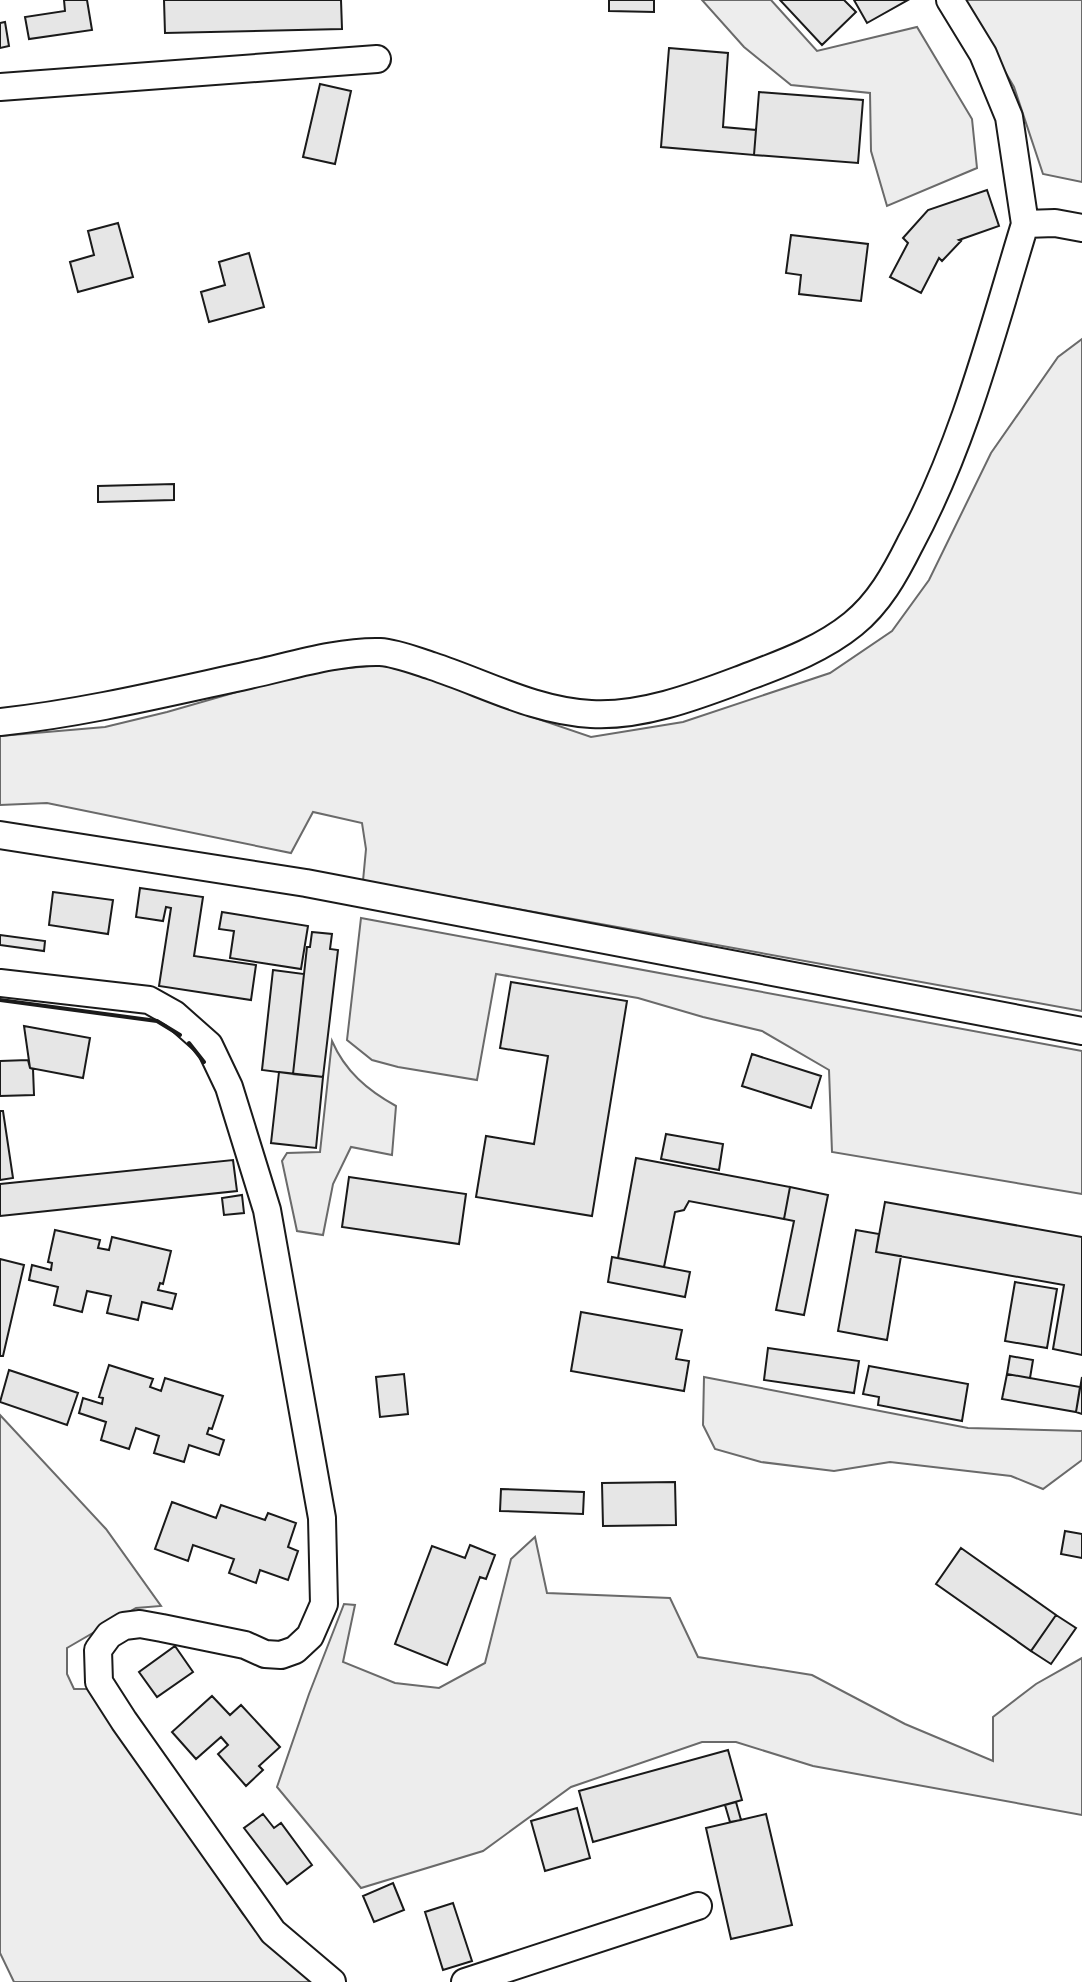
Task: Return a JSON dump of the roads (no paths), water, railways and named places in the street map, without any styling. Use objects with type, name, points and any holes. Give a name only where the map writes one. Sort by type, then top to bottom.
[{"type":"street","points":[[0,722],[104,707],[339,655],[382,652],[463,676],[517,699],[559,711],[593,714],[637,711],[714,689],[786,662],[832,640],[875,604],[935,498],[964,423],[1025,224],[1009,117],[983,54],[950,0]]},
{"type":"street","points":[[0,87],[377,59]]},
{"type":"street","points":[[1025,224],[1055,223],[1082,228]]},
{"type":"street","points":[[0,835],[306,883],[1082,1031]]},
{"type":"street","points":[[0,983],[149,1000],[174,1014],[209,1045],[229,1087],[267,1210],[322,1518],[324,1604],[310,1636],[295,1650],[281,1655],[265,1654],[245,1645],[162,1628],[140,1624],[124,1626],[109,1635],[98,1650],[99,1682],[273,1932],[332,1982]]},
{"type":"street","points":[[465,1982],[698,1906]]}]
